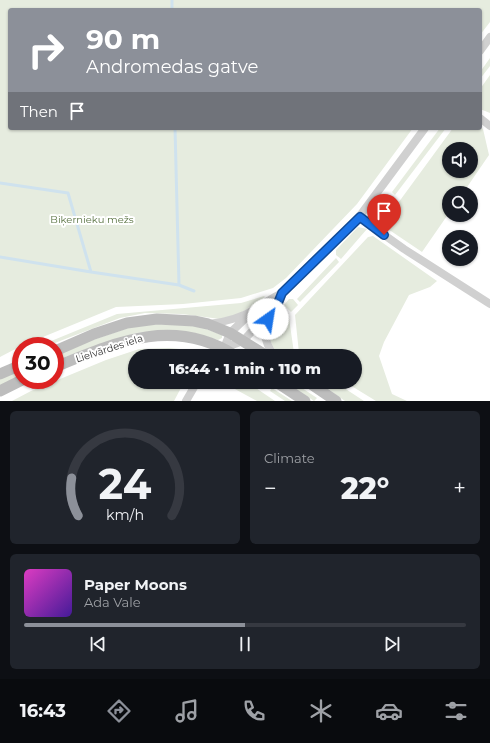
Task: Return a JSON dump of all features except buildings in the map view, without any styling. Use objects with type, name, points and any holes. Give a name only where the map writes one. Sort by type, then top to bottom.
[{"type":"main road","name":"Lielvārdes iela","points":[[64,347],[94,334],[128,323],[157,319],[194,321],[208,324],[230,333],[255,349]]},
{"type":"main road","name":"Lielvārdes iela","points":[[64,363],[95,350],[149,335],[178,336],[200,339],[224,348]]},
{"type":"main road","points":[[0,374],[12,369]]},
{"type":"main road","points":[[0,391],[12,385]]},
{"type":"main road","points":[[287,389],[305,401]]},
{"type":"main road","points":[[317,389],[330,399]]},
{"type":"street","points":[[482,48],[490,37]]},
{"type":"street","points":[[482,120],[490,126]]},
{"type":"street","name":"Lielvārdes iela","points":[[208,324],[227,321],[255,309],[282,293],[360,217],[424,130]]},
{"type":"street","points":[[360,217],[404,249],[490,304]]},
{"type":"street","name":"Lielvārdes iela","points":[[224,348],[242,341],[278,303],[282,293]]},
{"type":"street","points":[[224,348],[230,333],[255,309]]},
{"type":"street","points":[[270,311],[265,338],[270,349]]},
{"type":"street","points":[[186,401],[193,389]]},
{"type":"green space","name":"Biķernieku mežs","points":[[0,0],[490,0],[490,22],[482,32],[482,8],[8,8],[8,130],[412,130],[357,204],[286,278],[273,288],[241,298],[183,304],[116,307],[43,337],[12,337],[12,351],[0,357]]},
{"type":"green space","points":[[490,58],[490,66],[482,76],[482,69]]},
{"type":"green space","points":[[490,75],[490,113],[482,110],[482,86]]},
{"type":"green space","points":[[482,128],[489,155],[478,171],[478,142],[443,142],[452,130],[482,130]]},
{"type":"green space","points":[[438,130],[444,130],[395,195],[392,192]]},
{"type":"green space","points":[[442,143],[442,178],[473,178],[468,186],[442,186],[443,222],[422,252],[382,225]]},
{"type":"green space","points":[[383,198],[389,203],[376,220],[371,216],[371,213]]},
{"type":"green space","points":[[358,227],[367,229],[341,259],[336,255],[336,250]]},
{"type":"green space","points":[[373,236],[437,281],[430,287],[409,295],[384,342],[379,356],[392,394],[407,401],[376,401],[356,389],[362,389],[362,349],[299,349],[295,315],[368,237]]},
{"type":"green space","points":[[336,258],[339,262],[300,302],[297,299]]},
{"type":"green space","points":[[264,296],[265,297],[239,314],[220,319],[182,314],[145,313],[120,318],[64,339],[64,337],[61,337],[117,314],[241,303]]},
{"type":"green space","points":[[289,299],[293,299],[298,305],[291,312],[284,305]]},
{"type":"green space","points":[[279,309],[289,318],[293,349],[274,349],[269,334],[272,318]]},
{"type":"green space","points":[[159,324],[198,326],[222,335],[222,338],[218,340],[195,333],[159,331],[136,333],[64,358],[64,351],[134,326]]},
{"type":"green space","points":[[169,348],[180,349],[139,349]]},
{"type":"green space","points":[[128,353],[128,389],[180,389],[174,401],[12,401],[36,389],[64,389],[64,377]]},
{"type":"green space","points":[[12,373],[12,380],[0,386],[0,379]]},
{"type":"green space","points":[[235,389],[257,389],[275,401],[257,401]]},
{"type":"green space","points":[[274,389],[292,401],[285,401],[270,391]]},
{"type":"green space","points":[[296,389],[304,389],[317,398],[314,401]]},
{"type":"green space","points":[[328,389],[346,389],[364,401],[345,401]]},
{"type":"waterway","points":[[172,0],[172,8]]},
{"type":"waterway","points":[[175,130],[179,285]]},
{"type":"waterway","points":[[0,183],[68,193],[91,272]]},
{"type":"waterway","points":[[0,257],[179,285],[194,291]]},
{"type":"route","points":[[268,319],[270,311],[278,303],[282,293],[360,217],[384,235]]}]
